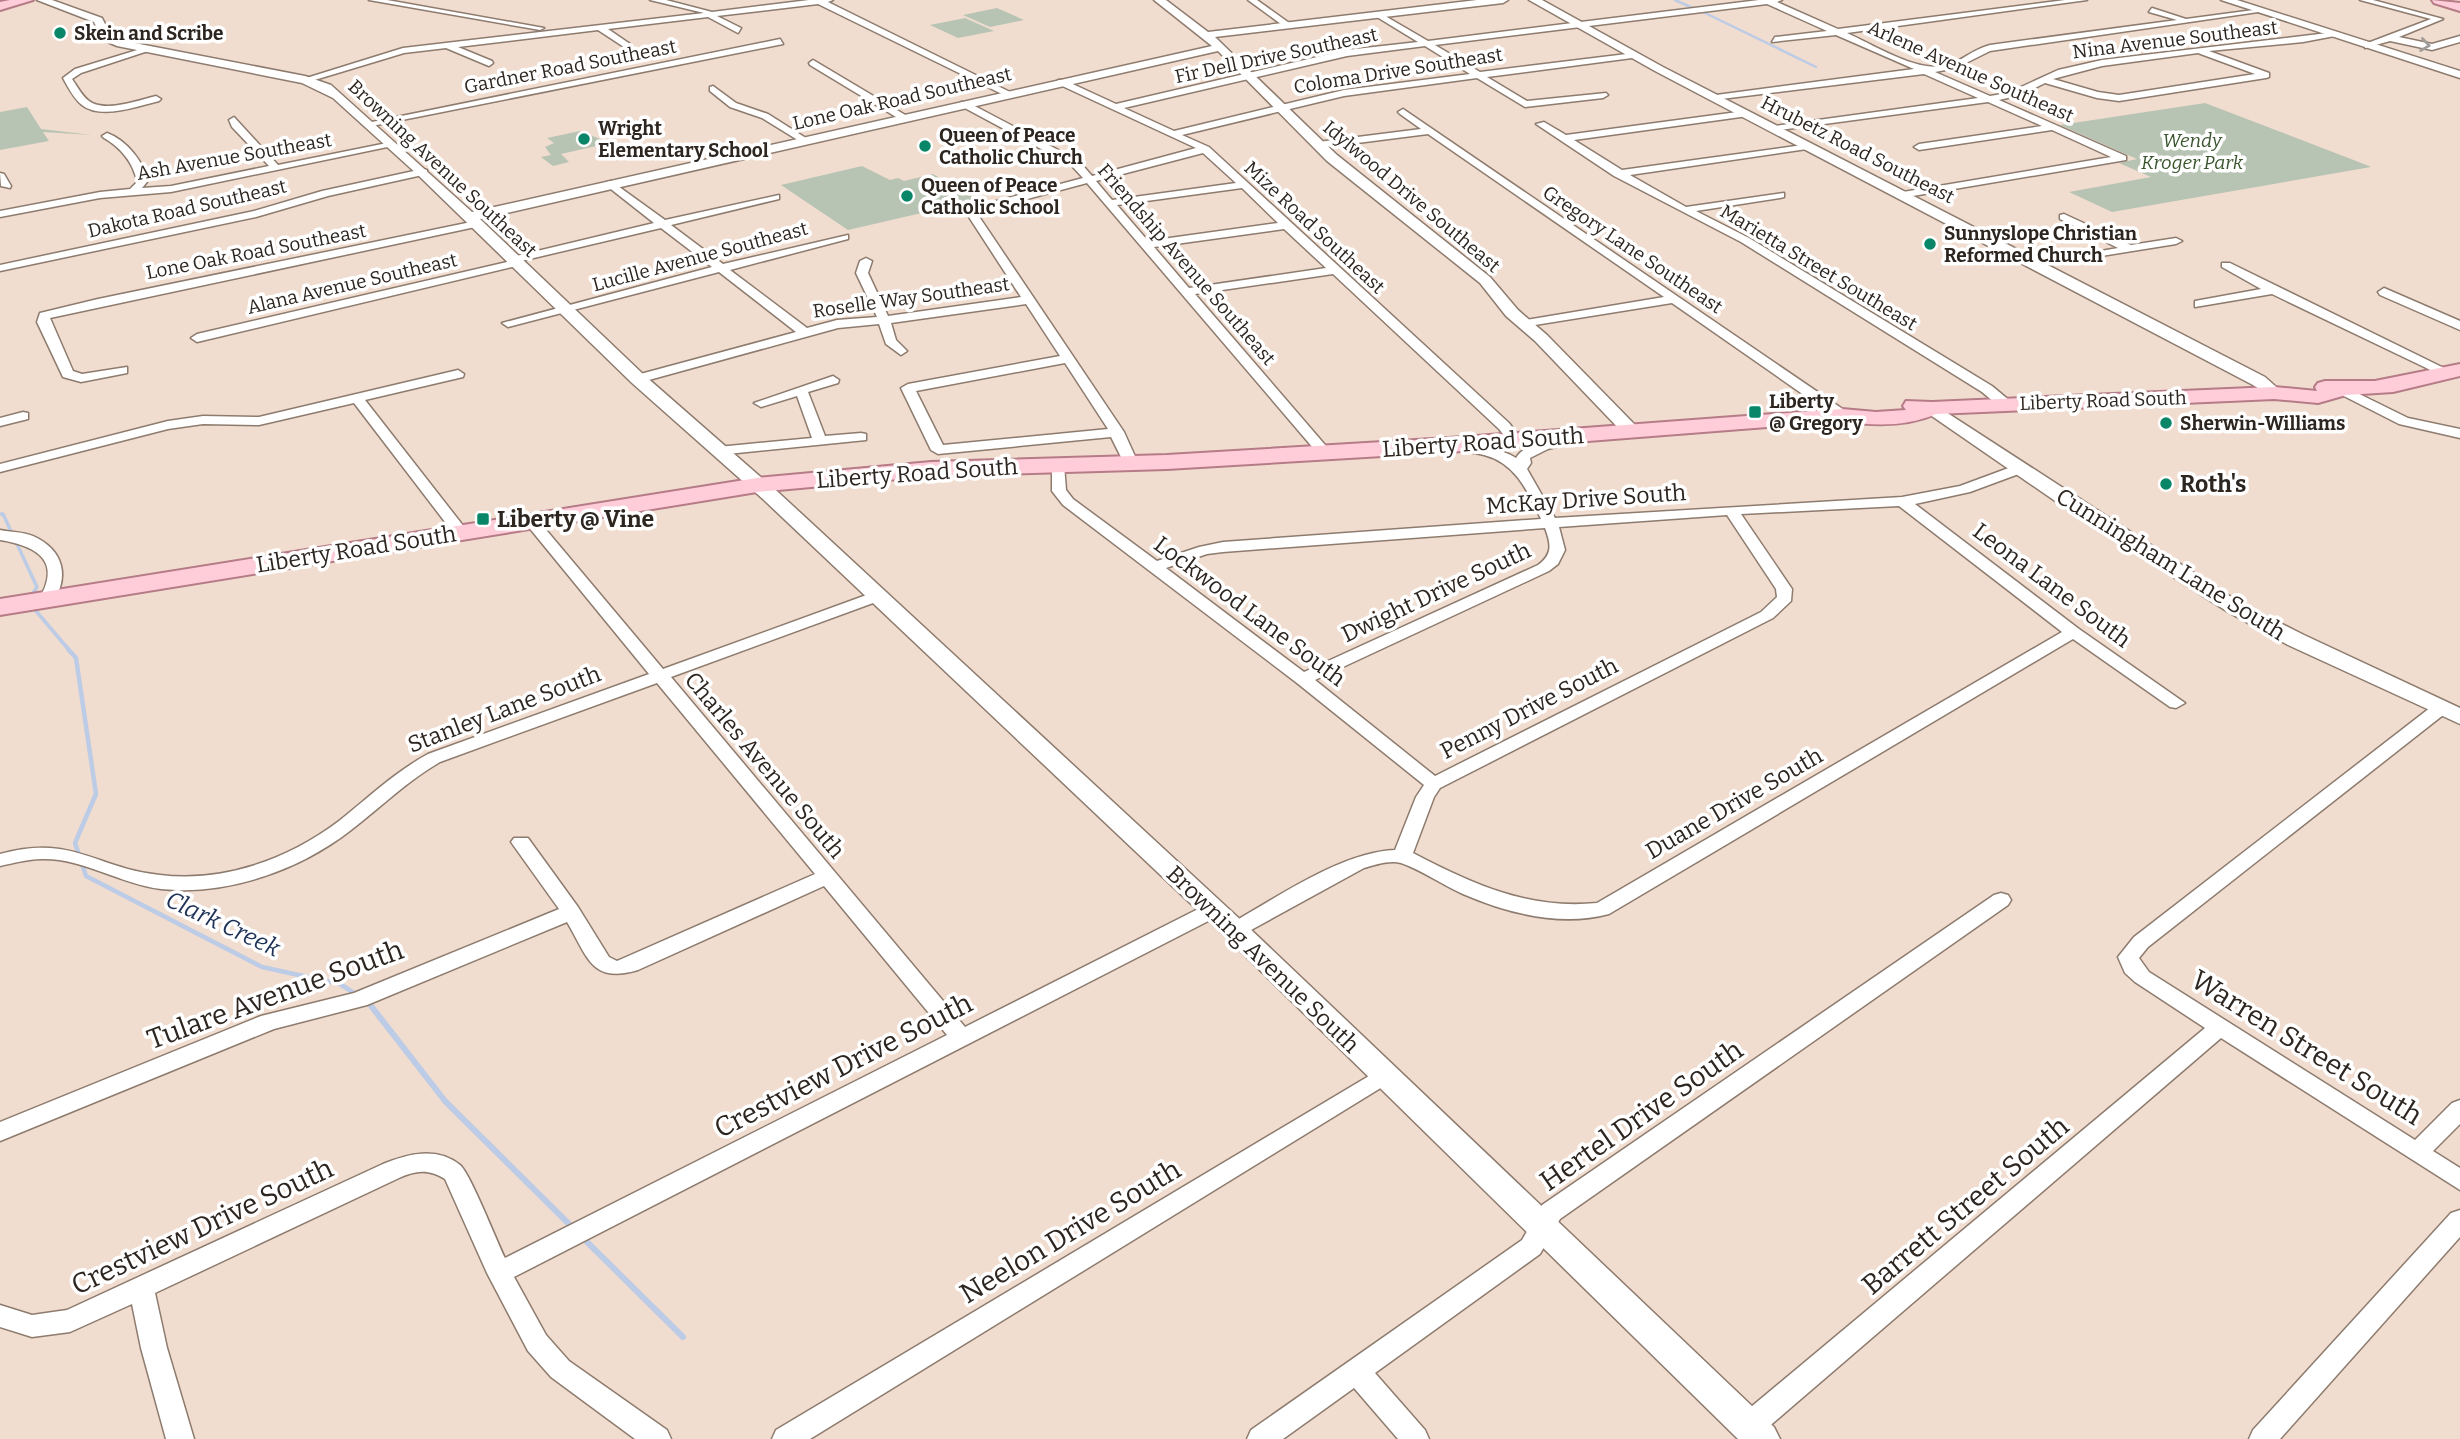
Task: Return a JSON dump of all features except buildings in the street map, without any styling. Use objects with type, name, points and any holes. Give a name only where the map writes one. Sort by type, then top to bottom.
[{"type":"main road","points":[[0,6],[27,0]]},
{"type":"main road","points":[[2438,0],[2460,7]]},
{"type":"main road","name":"Liberty Road South","points":[[0,607],[757,485],[940,459],[1056,465],[1131,463],[1449,445],[1842,415],[1861,418],[1921,414],[1932,408],[2274,393],[2293,397],[2335,394],[2341,390],[2454,371]]},
{"type":"street","name":"Browning Avenue Southeast","points":[[42,0],[98,20],[104,33],[113,41],[305,80],[333,92],[423,173],[638,379],[757,485]]},
{"type":"street","points":[[373,0],[540,28],[550,33]]},
{"type":"street","points":[[654,0],[697,9],[738,30]]},
{"type":"street","name":"Idylwood Drive Southeast","points":[[1158,0],[1208,35],[1318,145],[1485,280],[1505,305],[1632,432]]},
{"type":"street","points":[[1253,1],[1272,0]]},
{"type":"street","points":[[1208,35],[1503,0]]},
{"type":"street","name":"Hrubetz Road Southeast","points":[[1534,0],[1632,55],[2259,382],[2274,393]]},
{"type":"street","name":"Fir Dell Drive Southeast","points":[[1114,107],[1337,54],[1771,0]]},
{"type":"street","name":"Arlene Avenue Southeast","points":[[1771,0],[2122,158],[1901,195]]},
{"type":"street","points":[[1775,40],[2083,0]]},
{"type":"street","points":[[2226,0],[2460,75]]},
{"type":"street","points":[[2364,0],[2440,19],[2368,46]]},
{"type":"street","points":[[305,80],[394,52],[824,1],[1009,94]]},
{"type":"street","points":[[1253,1],[1289,25]]},
{"type":"street","points":[[687,16],[697,9]]},
{"type":"street","points":[[2152,10],[2189,21]]},
{"type":"street","points":[[1716,98],[1954,66],[1970,53],[1981,49],[2261,11]]},
{"type":"street","points":[[1380,15],[1525,104],[1603,95]]},
{"type":"street","points":[[2435,22],[2448,24]]},
{"type":"street","points":[[599,27],[627,46]]},
{"type":"street","name":"Nina Avenue Southeast","points":[[1774,129],[2022,92],[2043,79],[2076,68],[2197,50],[2336,35]]},
{"type":"street","points":[[2390,38],[2432,47],[2460,39]]},
{"type":"street","name":"Gardner Road Southeast","points":[[366,124],[780,43]]},
{"type":"street","points":[[448,46],[489,63]]},
{"type":"street","name":"Lone Oak Road Southeast","points":[[122,370],[81,378],[68,374],[43,322],[44,316],[315,255],[365,248],[611,184],[1221,47]]},
{"type":"street","points":[[150,50],[78,71],[68,78],[85,103],[93,107],[113,107],[156,99]]},
{"type":"street","points":[[2043,79],[2097,95],[2119,98],[2266,75],[2197,50]]},
{"type":"street","name":"Coloma Drive Southeast","points":[[1173,134],[1354,91],[1632,55]]},
{"type":"street","points":[[813,63],[904,118]]},
{"type":"street","name":"Mize Road Southeast","points":[[1061,82],[1205,149],[1504,426],[1515,440]]},
{"type":"street","points":[[713,89],[733,105],[765,116],[804,140]]},
{"type":"street","name":"Friendship Avenue Southeast","points":[[964,104],[1075,163],[1325,453]]},
{"type":"street","name":"Gregory Lane Southeast","points":[[1404,112],[1842,415]]},
{"type":"street","points":[[1562,139],[1745,114]]},
{"type":"street","points":[[234,120],[235,125],[276,168]]},
{"type":"street","name":"Marietta Street Southeast","points":[[1541,124],[1618,174],[1745,240],[1987,389],[2004,404]]},
{"type":"street","points":[[1919,147],[2052,127]]},
{"type":"street","points":[[1318,145],[1429,131]]},
{"type":"street","points":[[107,136],[117,139],[142,174],[142,182],[133,192]]},
{"type":"street","name":"Ash Avenue Southeast","points":[[0,214],[100,195],[172,189],[392,145]]},
{"type":"street","points":[[1618,174],[1807,146]]},
{"type":"street","points":[[1131,463],[1116,432],[972,217],[974,211],[1205,149]]},
{"type":"street","name":"Dakota Road Southeast","points":[[0,268],[256,214],[326,193],[423,173]]},
{"type":"street","points":[[611,184],[804,332]]},
{"type":"street","points":[[1110,203],[1244,185]]},
{"type":"street","points":[[1685,210],[1780,195]]},
{"type":"street","name":"Alana Avenue Southeast","points":[[197,338],[775,197]]},
{"type":"street","points":[[2064,217],[2130,249]]},
{"type":"street","points":[[1146,245],[1286,225]]},
{"type":"street","name":"Lucille Avenue Southeast","points":[[508,323],[844,237]]},
{"type":"street","points":[[2037,265],[2176,241]]},
{"type":"street","points":[[866,261],[862,273],[884,320],[890,341],[901,351]]},
{"type":"street","points":[[2226,265],[2273,290],[2454,371]]},
{"type":"street","points":[[1187,292],[1334,270]]},
{"type":"street","points":[[2199,304],[2273,290]]},
{"type":"street","points":[[2384,292],[2460,326]]},
{"type":"street","points":[[1526,324],[1676,299]]},
{"type":"street","name":"Roselle Way Southeast","points":[[638,379],[836,324],[1027,300]]},
{"type":"street","points":[[1067,359],[908,388],[940,459],[1116,432]]},
{"type":"street","points":[[0,468],[168,425],[203,420],[251,422],[458,374]]},
{"type":"street","points":[[761,403],[833,380]]},
{"type":"street","points":[[801,390],[820,441]]},
{"type":"street","points":[[2341,390],[2408,422],[2448,429],[2460,434]]},
{"type":"street","points":[[358,399],[460,532]]},
{"type":"street","name":"Cunningham Lane South","points":[[1932,408],[2019,469],[2235,608],[2296,640],[2451,713]]},
{"type":"street","points":[[0,422],[23,416]]},
{"type":"street","points":[[1520,468],[1524,463],[1523,457],[1529,450],[1568,443],[1585,435]]},
{"type":"street","points":[[718,451],[862,438]]},
{"type":"street","points":[[1449,445],[1487,450],[1520,468],[1551,525]]},
{"type":"street","name":"Lockwood Lane South","points":[[1056,465],[1059,491],[1063,497],[1303,679],[1434,784]]},
{"type":"street","name":"McKay Drive South","points":[[1155,567],[1203,550],[1223,547],[1731,510],[1902,501],[1965,489],[2019,469]]},
{"type":"street","name":"Browning Avenue South","points":[[757,485],[1235,930],[1756,1433]]},
{"type":"street","name":"Leona Lane South","points":[[1902,501],[2073,632],[2176,703]]},
{"type":"street","name":"Penny Drive South","points":[[1402,856],[1425,797],[1434,784],[1768,615],[1780,604],[1785,598],[1784,589],[1731,510]]},
{"type":"street","name":"Charles Avenue South","points":[[532,522],[961,1038]]},
{"type":"street","name":"Dwight Drive South","points":[[1303,679],[1547,566],[1556,554],[1558,544],[1551,525]]},
{"type":"street","points":[[0,535],[30,540],[35,547],[48,552],[56,582],[46,601]]},
{"type":"street","name":"Stanley Lane South","points":[[0,860],[29,852],[60,852],[150,881],[210,880],[261,870],[313,848],[332,836],[402,776],[434,758],[878,596]]},
{"type":"street","name":"Duane Drive South","points":[[1402,856],[1506,904],[1527,910],[1561,913],[1602,909],[2073,632]]},
{"type":"street","name":"Warren Street South","points":[[2451,713],[2141,942],[2128,957],[2132,968],[2142,977],[2460,1180]]},
{"type":"street","points":[[522,842],[602,962],[614,969],[631,965],[826,877]]},
{"type":"street","points":[[1235,930],[1357,863],[1379,857],[1402,856]]},
{"type":"street","name":"Hertel Drive South","points":[[1261,1439],[1531,1247],[1551,1212],[2001,900]]},
{"type":"street","name":"Crestview Drive South","points":[[0,1316],[32,1326],[48,1326],[81,1317],[391,1171],[411,1162],[427,1160],[442,1164],[454,1173],[499,1273],[1213,911]]},
{"type":"street","name":"Tulare Avenue South","points":[[0,1132],[269,1022],[359,1000],[571,912]]},
{"type":"street","name":"Barrett Street South","points":[[1756,1433],[2220,1028]]},
{"type":"street","name":"Neelon Drive South","points":[[786,1439],[1384,1075]]},
{"type":"street","points":[[2418,1152],[2460,1109]]},
{"type":"street","points":[[2263,1439],[2460,1220]]},
{"type":"street","points":[[499,1273],[537,1343],[560,1369],[657,1439]]},
{"type":"street","points":[[142,1289],[180,1439]]},
{"type":"street","points":[[1357,1372],[1415,1439]]},
{"type":"green space","points":[[997,8],[1024,20],[990,27],[963,15]]},
{"type":"green space","points":[[965,18],[994,31],[958,38],[930,25]]},
{"type":"green space","name":"Wendy Kroger Park","points":[[2205,103],[2371,167],[2112,212],[2069,192],[2151,177],[2119,163],[2137,159],[2060,125]]},
{"type":"green space","points":[[27,107],[41,129],[92,135],[43,132],[49,141],[0,150],[0,112]]},
{"type":"green space","points":[[580,131],[610,143],[561,154],[569,162],[553,166],[541,157],[551,155],[545,147],[554,143],[547,138]]},
{"type":"green space","points":[[862,166],[890,180],[898,178],[904,181],[933,174],[978,200],[848,230],[781,185]]},
{"type":"waterway","points":[[1675,0],[1693,8]]},
{"type":"waterway","points":[[1701,11],[1816,67]]},
{"type":"waterway","name":"Clark Creek","points":[[0,514],[3,514],[37,587],[30,598]]},
{"type":"waterway","name":"Clark Creek","points":[[31,605],[69,650]]},
{"type":"waterway","name":"Clark Creek","points":[[68,649],[76,658],[96,794],[75,843],[86,876],[262,967],[340,984],[357,995]]},
{"type":"waterway","name":"Clark Creek","points":[[368,1002],[445,1101],[573,1228]]},
{"type":"waterway","name":"Clark Creek","points":[[582,1237],[683,1337]]},
{"type":"place","name":"Skein and Scribe","points":[[60,33]]},
{"type":"place","name":"Wright Elementary School","points":[[584,139]]},
{"type":"place","name":"Queen of Peace Catholic Church","points":[[925,146]]},
{"type":"place","name":"Queen of Peace Catholic School","points":[[907,196]]},
{"type":"place","name":"Sunnyslope Christian Reformed Church","points":[[1930,244]]},
{"type":"place","name":"Liberty @ Gregory","points":[[1755,412]]},
{"type":"place","name":"Sherwin-Williams","points":[[2166,423]]},
{"type":"place","name":"Roth's","points":[[2166,484]]},
{"type":"place","name":"Liberty @ Vine","points":[[483,519]]}]
